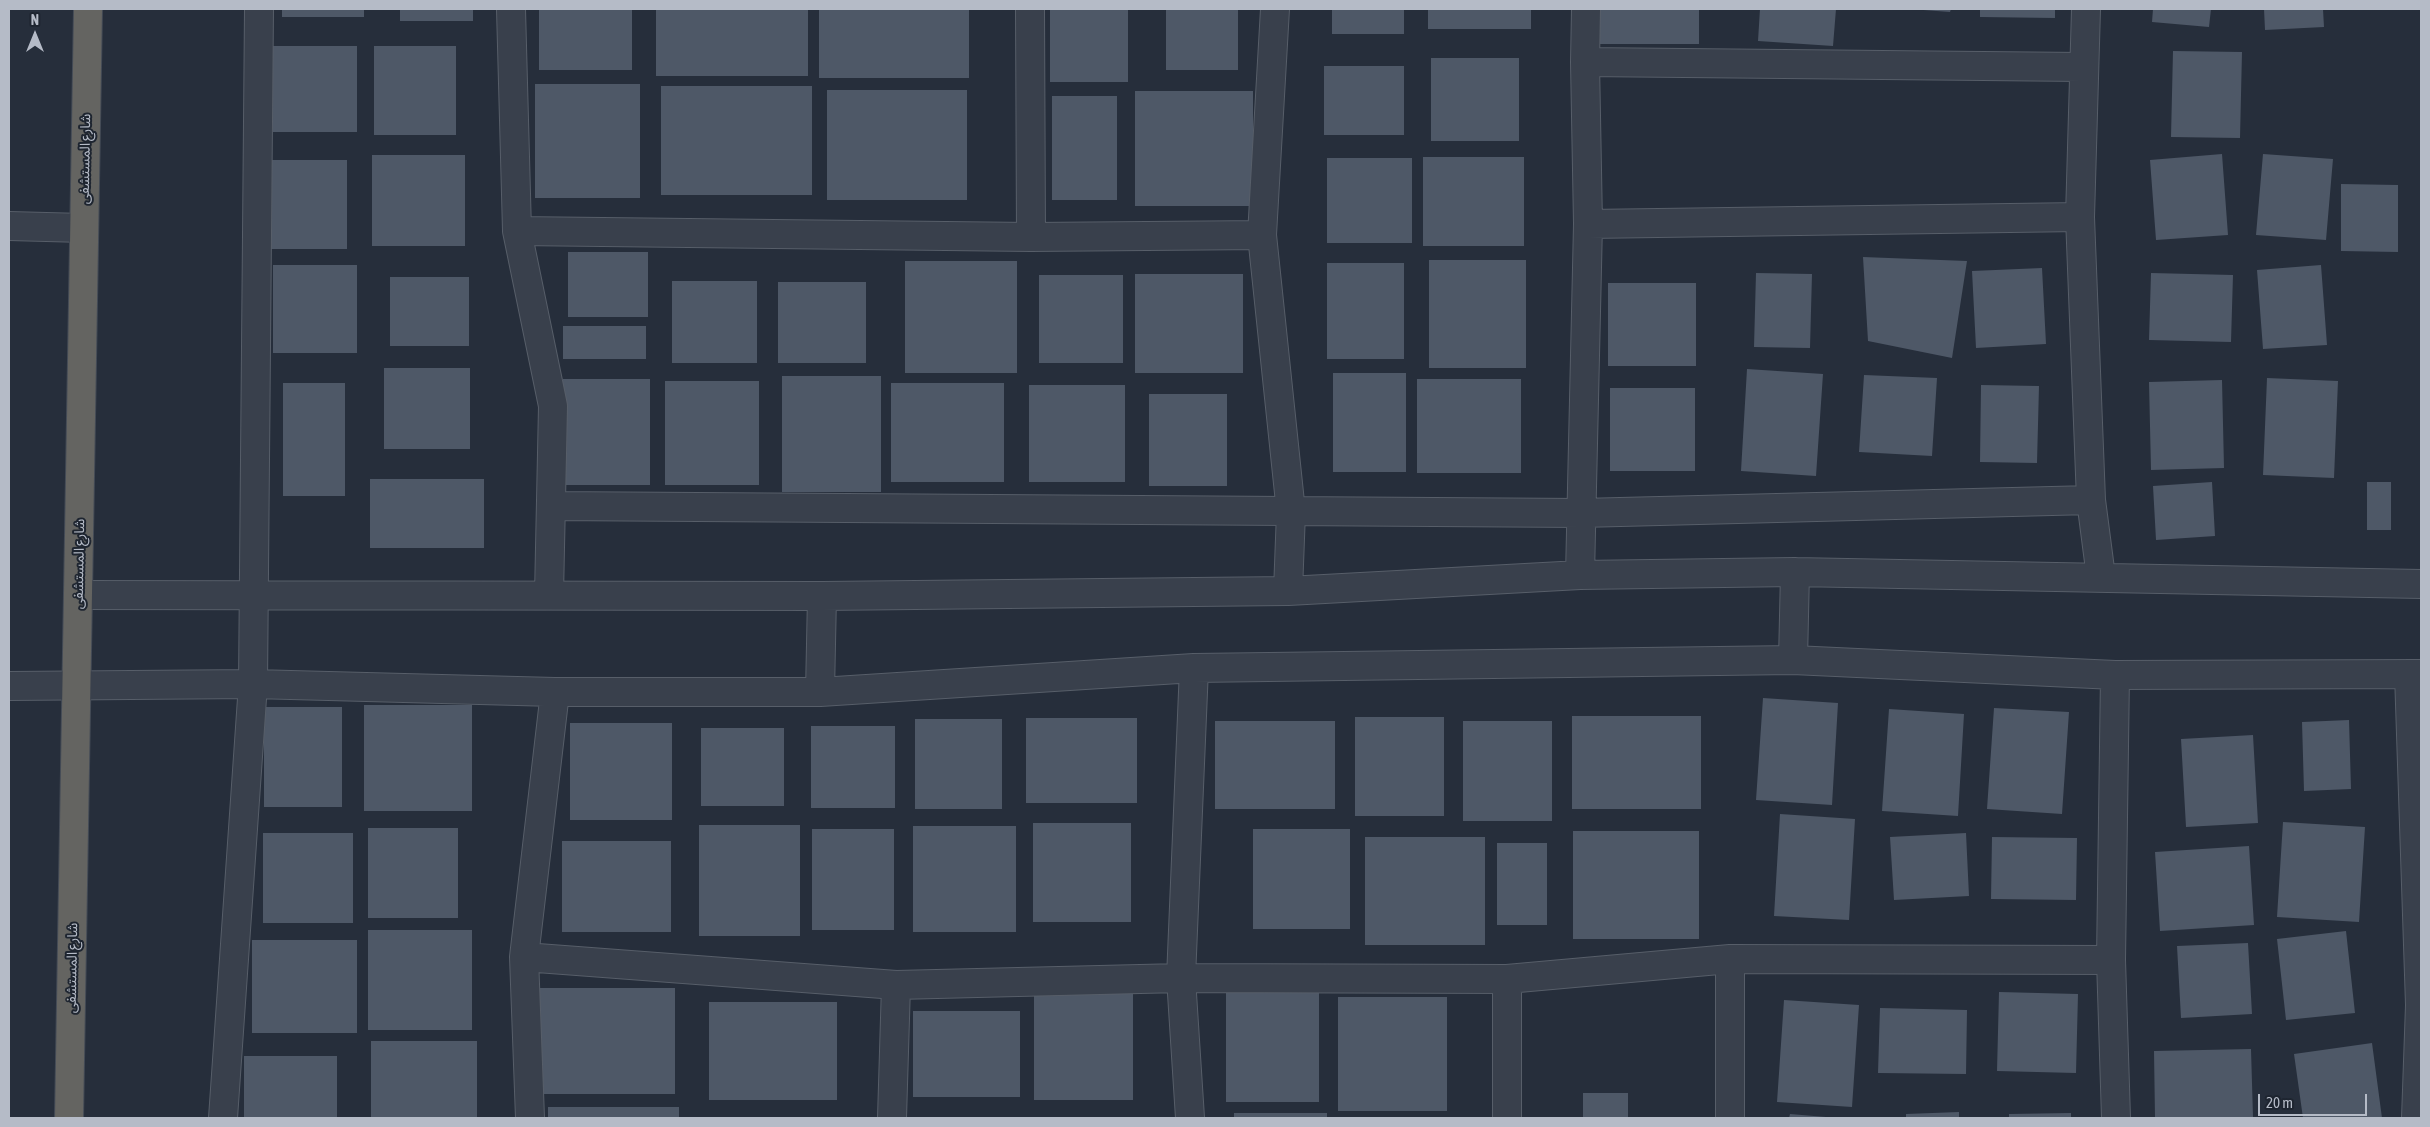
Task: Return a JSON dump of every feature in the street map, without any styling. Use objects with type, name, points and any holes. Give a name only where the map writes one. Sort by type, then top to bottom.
[{"type":"highway","name":"شارع المستشفى","points":[[69,1118],[88,9]]},
{"type":"street","points":[[223,1118],[253,684],[259,9]]},
{"type":"street","points":[[511,9],[517,230],[553,406],[549,595]]},
{"type":"street","points":[[1030,9],[1031,237]]},
{"type":"street","points":[[1275,9],[1262,235],[1291,512],[1288,591]]},
{"type":"street","points":[[1580,575],[1588,224],[1584,62],[1586,9]]},
{"type":"street","points":[[2086,9],[2082,67],[2080,217],[2091,500],[2101,577]]},
{"type":"street","points":[[1584,62],[2082,67]]},
{"type":"street","points":[[1588,224],[2080,217]]},
{"type":"street","points":[[9,226],[84,228]]},
{"type":"street","points":[[517,230],[1031,237],[1262,235]]},
{"type":"street","points":[[551,506],[1581,513],[2091,500]]},
{"type":"street","points":[[78,596],[255,594],[822,596],[1288,591],[1580,575],[1795,572],[2421,584]]},
{"type":"street","points":[[1793,660],[1795,572]]},
{"type":"street","points":[[820,692],[822,596]]},
{"type":"street","points":[[9,686],[253,684],[555,692],[820,692],[1194,668],[1793,660],[2115,675],[2415,674],[2420,1005],[2416,1118]]},
{"type":"street","points":[[1190,1118],[1181,978],[1194,668]]},
{"type":"street","points":[[2115,675],[2111,960],[2116,1118]]},
{"type":"street","points":[[530,1118],[524,957],[555,692]]},
{"type":"street","points":[[524,957],[896,985],[1181,978],[1507,979],[1730,959],[2111,960]]},
{"type":"street","points":[[1730,959],[1730,1118]]},
{"type":"street","points":[[1507,979],[1507,1118]]},
{"type":"street","points":[[892,1118],[896,985]]},
{"type":"building","points":[[282,9],[364,9],[364,17],[282,17]]},
{"type":"building","points":[[400,9],[473,9],[473,21],[400,21]]},
{"type":"building","points":[[539,9],[632,9],[632,70],[539,70]]},
{"type":"building","points":[[656,9],[808,9],[808,76],[656,76]]},
{"type":"building","points":[[819,9],[969,9],[969,78],[819,78]]},
{"type":"building","points":[[1050,9],[1128,9],[1128,82],[1050,82]]},
{"type":"building","points":[[1166,9],[1238,9],[1238,70],[1166,70]]},
{"type":"building","points":[[1332,9],[1404,9],[1404,34],[1332,34]]},
{"type":"building","points":[[1428,9],[1531,9],[1531,29],[1428,29]]},
{"type":"building","points":[[1596,9],[1699,9],[1699,44],[1596,44]]},
{"type":"building","points":[[1760,9],[1836,9],[1833,46],[1758,41]]},
{"type":"building","points":[[1910,9],[1951,9],[1950,12]]},
{"type":"building","points":[[1980,9],[2055,9],[2055,18],[1980,17]]},
{"type":"building","points":[[2153,9],[2211,9],[2209,27],[2152,22]]},
{"type":"building","points":[[2264,9],[2323,9],[2324,27],[2265,30]]},
{"type":"building","points":[[273,46],[357,46],[357,132],[273,132]]},
{"type":"building","points":[[374,46],[456,46],[456,135],[374,135]]},
{"type":"building","points":[[2173,51],[2242,52],[2240,138],[2171,137]]},
{"type":"building","points":[[1431,58],[1519,58],[1519,141],[1431,141]]},
{"type":"building","points":[[1324,66],[1404,66],[1404,135],[1324,135]]},
{"type":"building","points":[[535,84],[640,84],[640,198],[535,198]]},
{"type":"building","points":[[661,86],[812,86],[812,195],[661,195]]},
{"type":"building","points":[[827,90],[967,90],[967,200],[827,200]]},
{"type":"building","points":[[1135,91],[1253,91],[1253,206],[1135,206]]},
{"type":"building","points":[[1052,96],[1117,96],[1117,200],[1052,200]]},
{"type":"building","points":[[2222,154],[2228,235],[2156,240],[2150,160]]},
{"type":"building","points":[[2263,154],[2333,159],[2326,240],[2256,235]]},
{"type":"building","points":[[372,155],[465,155],[465,246],[372,246]]},
{"type":"building","points":[[1423,157],[1524,157],[1524,246],[1423,246]]},
{"type":"building","points":[[1327,158],[1412,158],[1412,243],[1327,243]]},
{"type":"building","points":[[271,160],[347,160],[347,249],[271,249]]},
{"type":"building","points":[[2341,184],[2398,185],[2398,252],[2341,251]]},
{"type":"building","points":[[568,252],[648,252],[648,317],[568,317]]},
{"type":"building","points":[[1863,257],[1967,261],[1952,358],[1868,341]]},
{"type":"building","points":[[1429,260],[1526,260],[1526,368],[1429,368]]},
{"type":"building","points":[[905,261],[1017,261],[1017,373],[905,373]]},
{"type":"building","points":[[1327,263],[1404,263],[1404,359],[1327,359]]},
{"type":"building","points":[[273,265],[357,265],[357,353],[273,353]]},
{"type":"building","points":[[2321,265],[2327,345],[2263,349],[2257,270]]},
{"type":"building","points":[[2042,268],[2046,344],[1976,348],[1972,271]]},
{"type":"building","points":[[1756,273],[1812,274],[1810,348],[1754,347]]},
{"type":"building","points":[[2151,273],[2233,275],[2231,342],[2149,340]]},
{"type":"building","points":[[1135,274],[1243,274],[1243,373],[1135,373]]},
{"type":"building","points":[[1039,275],[1123,275],[1123,363],[1039,363]]},
{"type":"building","points":[[390,277],[469,277],[469,346],[390,346]]},
{"type":"building","points":[[672,281],[757,281],[757,363],[672,363]]},
{"type":"building","points":[[778,282],[866,282],[866,363],[778,363]]},
{"type":"building","points":[[1608,283],[1696,283],[1696,366],[1608,366]]},
{"type":"building","points":[[563,326],[646,326],[646,359],[563,359]]},
{"type":"building","points":[[384,368],[470,368],[470,449],[384,449]]},
{"type":"building","points":[[1747,369],[1823,374],[1816,476],[1741,471]]},
{"type":"building","points":[[1333,373],[1406,373],[1406,472],[1333,472]]},
{"type":"building","points":[[1864,375],[1937,378],[1932,456],[1859,452]]},
{"type":"building","points":[[782,376],[881,376],[881,492],[782,492]]},
{"type":"building","points":[[2267,378],[2338,381],[2334,478],[2263,475]]},
{"type":"building","points":[[563,379],[650,379],[650,485],[563,485]]},
{"type":"building","points":[[1417,379],[1521,379],[1521,473],[1417,473]]},
{"type":"building","points":[[2222,380],[2224,468],[2151,470],[2149,382]]},
{"type":"building","points":[[665,381],[759,381],[759,485],[665,485]]},
{"type":"building","points":[[283,383],[345,383],[345,496],[283,496]]},
{"type":"building","points":[[891,383],[1004,383],[1004,482],[891,482]]},
{"type":"building","points":[[1029,385],[1125,385],[1125,482],[1029,482]]},
{"type":"building","points":[[1981,385],[2039,386],[2037,463],[1980,462]]},
{"type":"building","points":[[1610,388],[1695,388],[1695,471],[1610,471]]},
{"type":"building","points":[[1149,394],[1227,394],[1227,486],[1149,486]]},
{"type":"building","points":[[370,479],[484,479],[484,548],[370,548]]},
{"type":"building","points":[[2212,482],[2215,536],[2156,540],[2153,486]]},
{"type":"building","points":[[2367,482],[2391,482],[2391,530],[2367,530]]},
{"type":"building","points":[[1763,698],[1838,703],[1832,805],[1756,800]]},
{"type":"building","points":[[364,705],[472,705],[472,811],[364,811]]},
{"type":"building","points":[[264,707],[342,707],[342,807],[264,807]]},
{"type":"building","points":[[1994,708],[2069,712],[2062,814],[1987,809]]},
{"type":"building","points":[[1889,709],[1964,714],[1958,816],[1882,811]]},
{"type":"building","points":[[1572,716],[1701,716],[1701,809],[1572,809]]},
{"type":"building","points":[[1355,717],[1444,717],[1444,816],[1355,816]]},
{"type":"building","points":[[1026,718],[1137,718],[1137,803],[1026,803]]},
{"type":"building","points":[[915,719],[1002,719],[1002,809],[915,809]]},
{"type":"building","points":[[2349,720],[2351,789],[2304,791],[2302,722]]},
{"type":"building","points":[[1215,721],[1335,721],[1335,809],[1215,809]]},
{"type":"building","points":[[1463,721],[1552,721],[1552,821],[1463,821]]},
{"type":"building","points":[[570,723],[672,723],[672,820],[570,820]]},
{"type":"building","points":[[811,726],[895,726],[895,808],[811,808]]},
{"type":"building","points":[[701,728],[784,728],[784,806],[701,806]]},
{"type":"building","points":[[2253,735],[2258,823],[2186,827],[2181,739]]},
{"type":"building","points":[[1780,814],[1855,819],[1849,920],[1774,916]]},
{"type":"building","points":[[2283,822],[2365,827],[2359,922],[2277,917]]},
{"type":"building","points":[[1033,823],[1131,823],[1131,922],[1033,922]]},
{"type":"building","points":[[699,825],[800,825],[800,936],[699,936]]},
{"type":"building","points":[[913,826],[1016,826],[1016,932],[913,932]]},
{"type":"building","points":[[368,828],[458,828],[458,918],[368,918]]},
{"type":"building","points":[[812,829],[894,829],[894,930],[812,930]]},
{"type":"building","points":[[1253,829],[1350,829],[1350,929],[1253,929]]},
{"type":"building","points":[[1573,831],[1699,831],[1699,939],[1573,939]]},
{"type":"building","points":[[263,833],[353,833],[353,923],[263,923]]},
{"type":"building","points":[[1966,833],[1969,896],[1894,900],[1890,837]]},
{"type":"building","points":[[1365,837],[1485,837],[1485,945],[1365,945]]},
{"type":"building","points":[[1992,837],[2077,838],[2076,900],[1991,899]]},
{"type":"building","points":[[562,841],[671,841],[671,932],[562,932]]},
{"type":"building","points":[[1497,843],[1547,843],[1547,925],[1497,925]]},
{"type":"building","points":[[2249,846],[2254,925],[2160,931],[2155,852]]},
{"type":"building","points":[[368,930],[472,930],[472,1030],[368,1030]]},
{"type":"building","points":[[2346,931],[2355,1013],[2286,1020],[2277,939]]},
{"type":"building","points":[[252,940],[357,940],[357,1033],[252,1033]]},
{"type":"building","points":[[2248,943],[2252,1014],[2181,1018],[2177,946]]},
{"type":"building","points":[[539,988],[675,988],[675,1094],[539,1094]]},
{"type":"building","points":[[1034,991],[1133,991],[1133,1100],[1034,1100]]},
{"type":"building","points":[[1999,992],[2078,994],[2076,1073],[1997,1071]]},
{"type":"building","points":[[1226,993],[1319,993],[1319,1102],[1226,1102]]},
{"type":"building","points":[[1338,997],[1447,997],[1447,1111],[1338,1111]]},
{"type":"building","points":[[1784,1000],[1859,1005],[1852,1107],[1777,1102]]},
{"type":"building","points":[[709,1002],[837,1002],[837,1100],[709,1100]]},
{"type":"building","points":[[1880,1008],[1967,1010],[1966,1074],[1878,1073]]},
{"type":"building","points":[[913,1011],[1020,1011],[1020,1097],[913,1097]]},
{"type":"building","points":[[371,1041],[477,1041],[477,1118],[371,1118]]},
{"type":"building","points":[[2372,1043],[2382,1118],[2303,1118],[2294,1054]]},
{"type":"building","points":[[2251,1049],[2253,1117],[2155,1118],[2154,1051]]},
{"type":"building","points":[[244,1056],[337,1056],[337,1118],[244,1118]]},
{"type":"building","points":[[1583,1093],[1628,1093],[1628,1118],[1583,1118]]},
{"type":"building","points":[[548,1107],[679,1107],[679,1118],[548,1118]]},
{"type":"building","points":[[1959,1112],[1959,1118],[1906,1118],[1906,1114]]},
{"type":"building","points":[[1234,1113],[1327,1113],[1327,1118],[1234,1118]]},
{"type":"building","points":[[2071,1113],[2071,1118],[2009,1118],[2009,1114]]},
{"type":"building","points":[[1790,1114],[1826,1117],[1826,1118],[1789,1118]]}]
